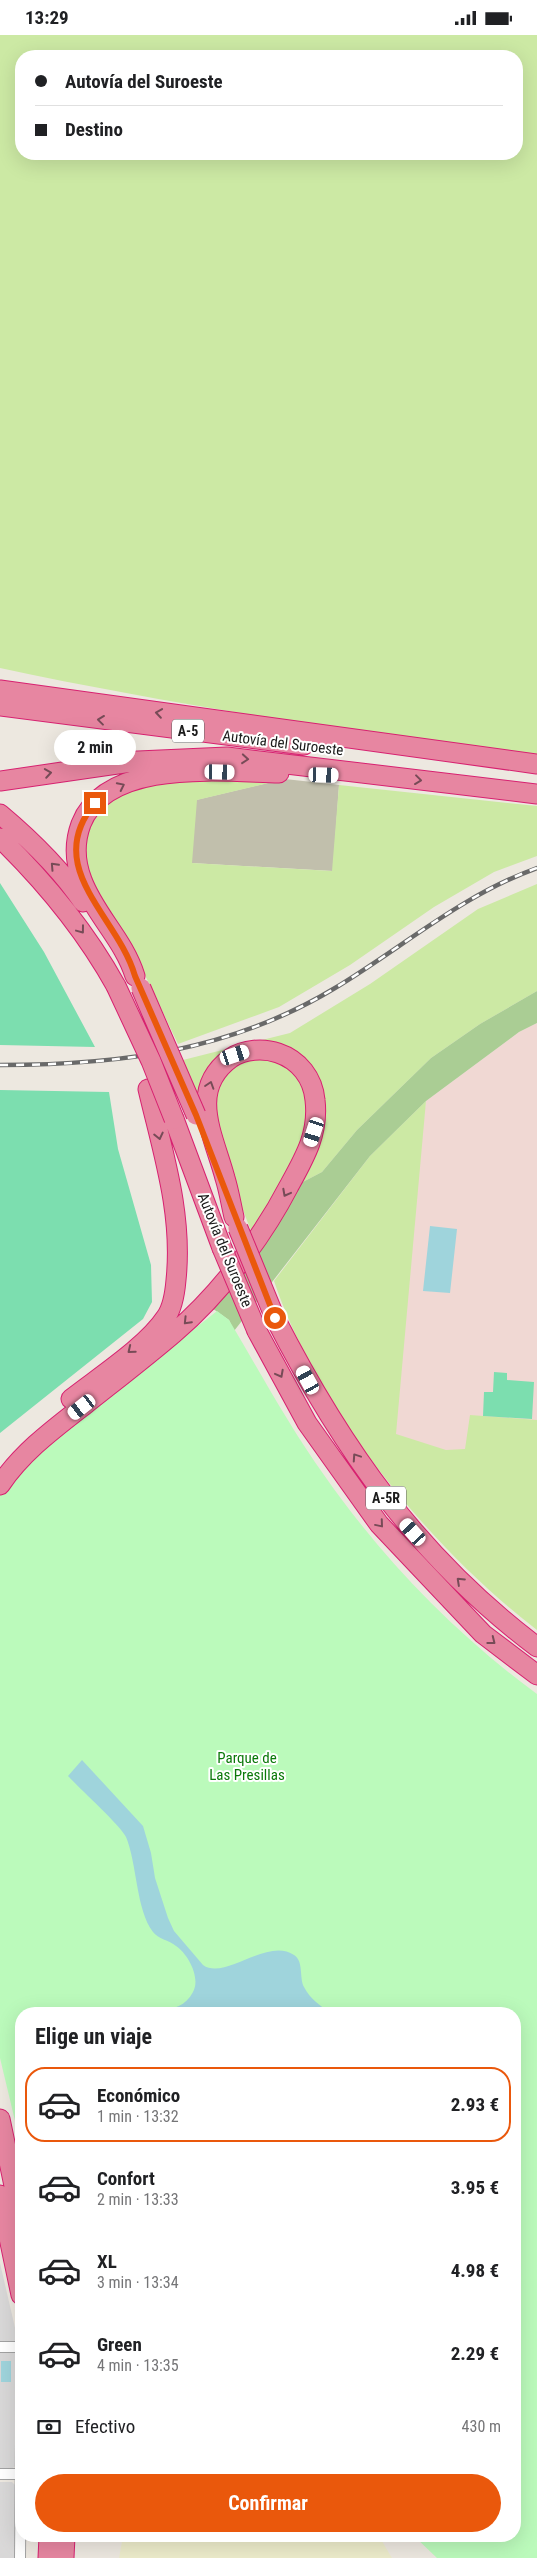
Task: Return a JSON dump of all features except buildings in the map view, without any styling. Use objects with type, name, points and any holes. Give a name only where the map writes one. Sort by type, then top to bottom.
[{"type":"highway","points":[[1,694],[537,764]]},
{"type":"highway","name":"Autovía del Suroeste","points":[[1,694],[209,734],[537,771]]},
{"type":"highway","name":"Autovía del Suroeste","points":[[0,781],[138,761],[227,757],[537,794]]},
{"type":"highway","points":[[138,982],[129,957],[91,897],[78,867],[76,855],[78,833],[85,817],[95,803],[128,783],[164,775],[204,772],[369,774]]},
{"type":"highway","name":"Autovía del Suroeste","points":[[0,814],[31,840],[70,884],[138,982],[196,1115],[236,1222],[275,1318],[326,1414],[401,1519],[449,1571],[499,1618],[537,1647]]},
{"type":"highway","name":"Autovía del Suroeste","points":[[0,838],[52,892],[91,944],[116,986],[151,1061],[222,1247],[257,1331],[307,1423],[379,1525],[483,1634],[537,1675]]},
{"type":"highway","points":[[0,846],[28,865]]},
{"type":"highway","points":[[0,1463],[25,1437],[148,1337],[166,1316],[174,1294],[178,1260],[176,1205],[148,1089],[124,1018],[116,986]]},
{"type":"highway","points":[[0,1485],[18,1461],[39,1440],[176,1332],[215,1291],[271,1221],[309,1150],[317,1115],[314,1092],[309,1078],[300,1066],[287,1056],[275,1052],[262,1050],[235,1055],[220,1066],[211,1079],[206,1097],[208,1126],[226,1178],[236,1222]]},
{"type":"highway","points":[[0,2119],[15,2190]]},
{"type":"highway","points":[[0,2195],[15,2266]]},
{"type":"highway","points":[[48,2558],[49,2542]]},
{"type":"highway","points":[[64,2558],[65,2542]]},
{"type":"street","points":[[0,2347],[15,2347]]},
{"type":"street","points":[[0,2474],[15,2474]]},
{"type":"street","points":[[20,2542],[20,2558]]},
{"type":"shaded area","points":[[285,779],[339,785],[333,871],[191,863],[196,800]]},
{"type":"shaded area","points":[[537,1023],[537,1618],[381,1445],[426,1101],[519,1032]]},
{"type":"shaded area","points":[[0,2263],[15,2328],[15,2343],[0,2343]]},
{"type":"shaded area","points":[[0,2350],[15,2350],[15,2466],[13,2468],[0,2468]]},
{"type":"shaded area","points":[[0,2482],[12,2482],[15,2485],[15,2558],[0,2558]]},
{"type":"green space","points":[[0,35],[537,35],[537,756],[267,717],[67,682],[0,668]]},
{"type":"green space","points":[[285,779],[197,800],[192,863],[332,871],[339,785],[537,806],[537,856],[494,872],[434,907],[350,965],[279,1007],[178,1044],[131,946],[85,873],[83,836],[93,816],[117,794],[169,780]]},
{"type":"green space","points":[[0,883],[44,952],[95,1047],[0,1045]]},
{"type":"green space","points":[[537,884],[537,991],[480,1024],[431,1058],[357,1130],[322,1172],[299,1184],[256,1243],[183,1060],[290,1033],[370,984],[478,909]]},
{"type":"green space","points":[[537,991],[537,1023],[519,1032],[426,1101],[370,1156],[234,1331],[229,1320],[209,1306],[299,1184],[322,1172],[357,1130],[431,1058],[480,1024]]},
{"type":"green space","points":[[0,1090],[109,1092],[118,1149],[151,1265],[152,1302],[143,1319],[0,1433]]},
{"type":"green space","points":[[426,1101],[396,1434],[446,1450],[465,1449],[470,1415],[537,1420],[537,1630],[497,1597],[457,1559],[418,1518],[381,1473],[348,1426],[318,1378],[293,1330],[274,1281],[370,1156]]},
{"type":"green space","name":"Parque de Las Presillas","points":[[217,1311],[229,1320],[311,1456],[346,1506],[370,1536],[395,1565],[449,1620],[477,1646],[537,1694],[537,2558],[437,2558],[420,2542],[521,2542],[521,2007],[15,2007],[15,2121],[0,2058],[0,1494],[14,1472]]},
{"type":"green space","points":[[494,1372],[507,1373],[507,1380],[534,1382],[532,1419],[483,1416],[484,1392],[493,1392]]},
{"type":"green space","points":[[122,2542],[383,2542],[392,2558],[119,2558]]},
{"type":"water","points":[[430,1226],[457,1229],[450,1293],[423,1291]]},
{"type":"water","points":[[82,1760],[143,1826],[151,1853],[155,1878],[168,1918],[174,1931],[203,1965],[212,1968],[223,1968],[259,1954],[283,1951],[297,1958],[306,1991],[322,2007],[176,2007],[187,2001],[195,1986],[194,1973],[189,1960],[181,1950],[155,1934],[147,1923],[140,1899],[130,1848],[123,1832],[68,1776]]},
{"type":"water","points":[[1,2361],[11,2361],[11,2382],[1,2382]]},
{"type":"railway","points":[[0,1065],[88,1062],[131,1057],[174,1050],[256,1027],[296,1009],[335,988],[483,892],[537,868]]},
{"type":"route","points":[[95,803],[82,821],[78,833],[76,855],[83,882],[129,957],[135,976],[196,1115],[275,1318]]}]
